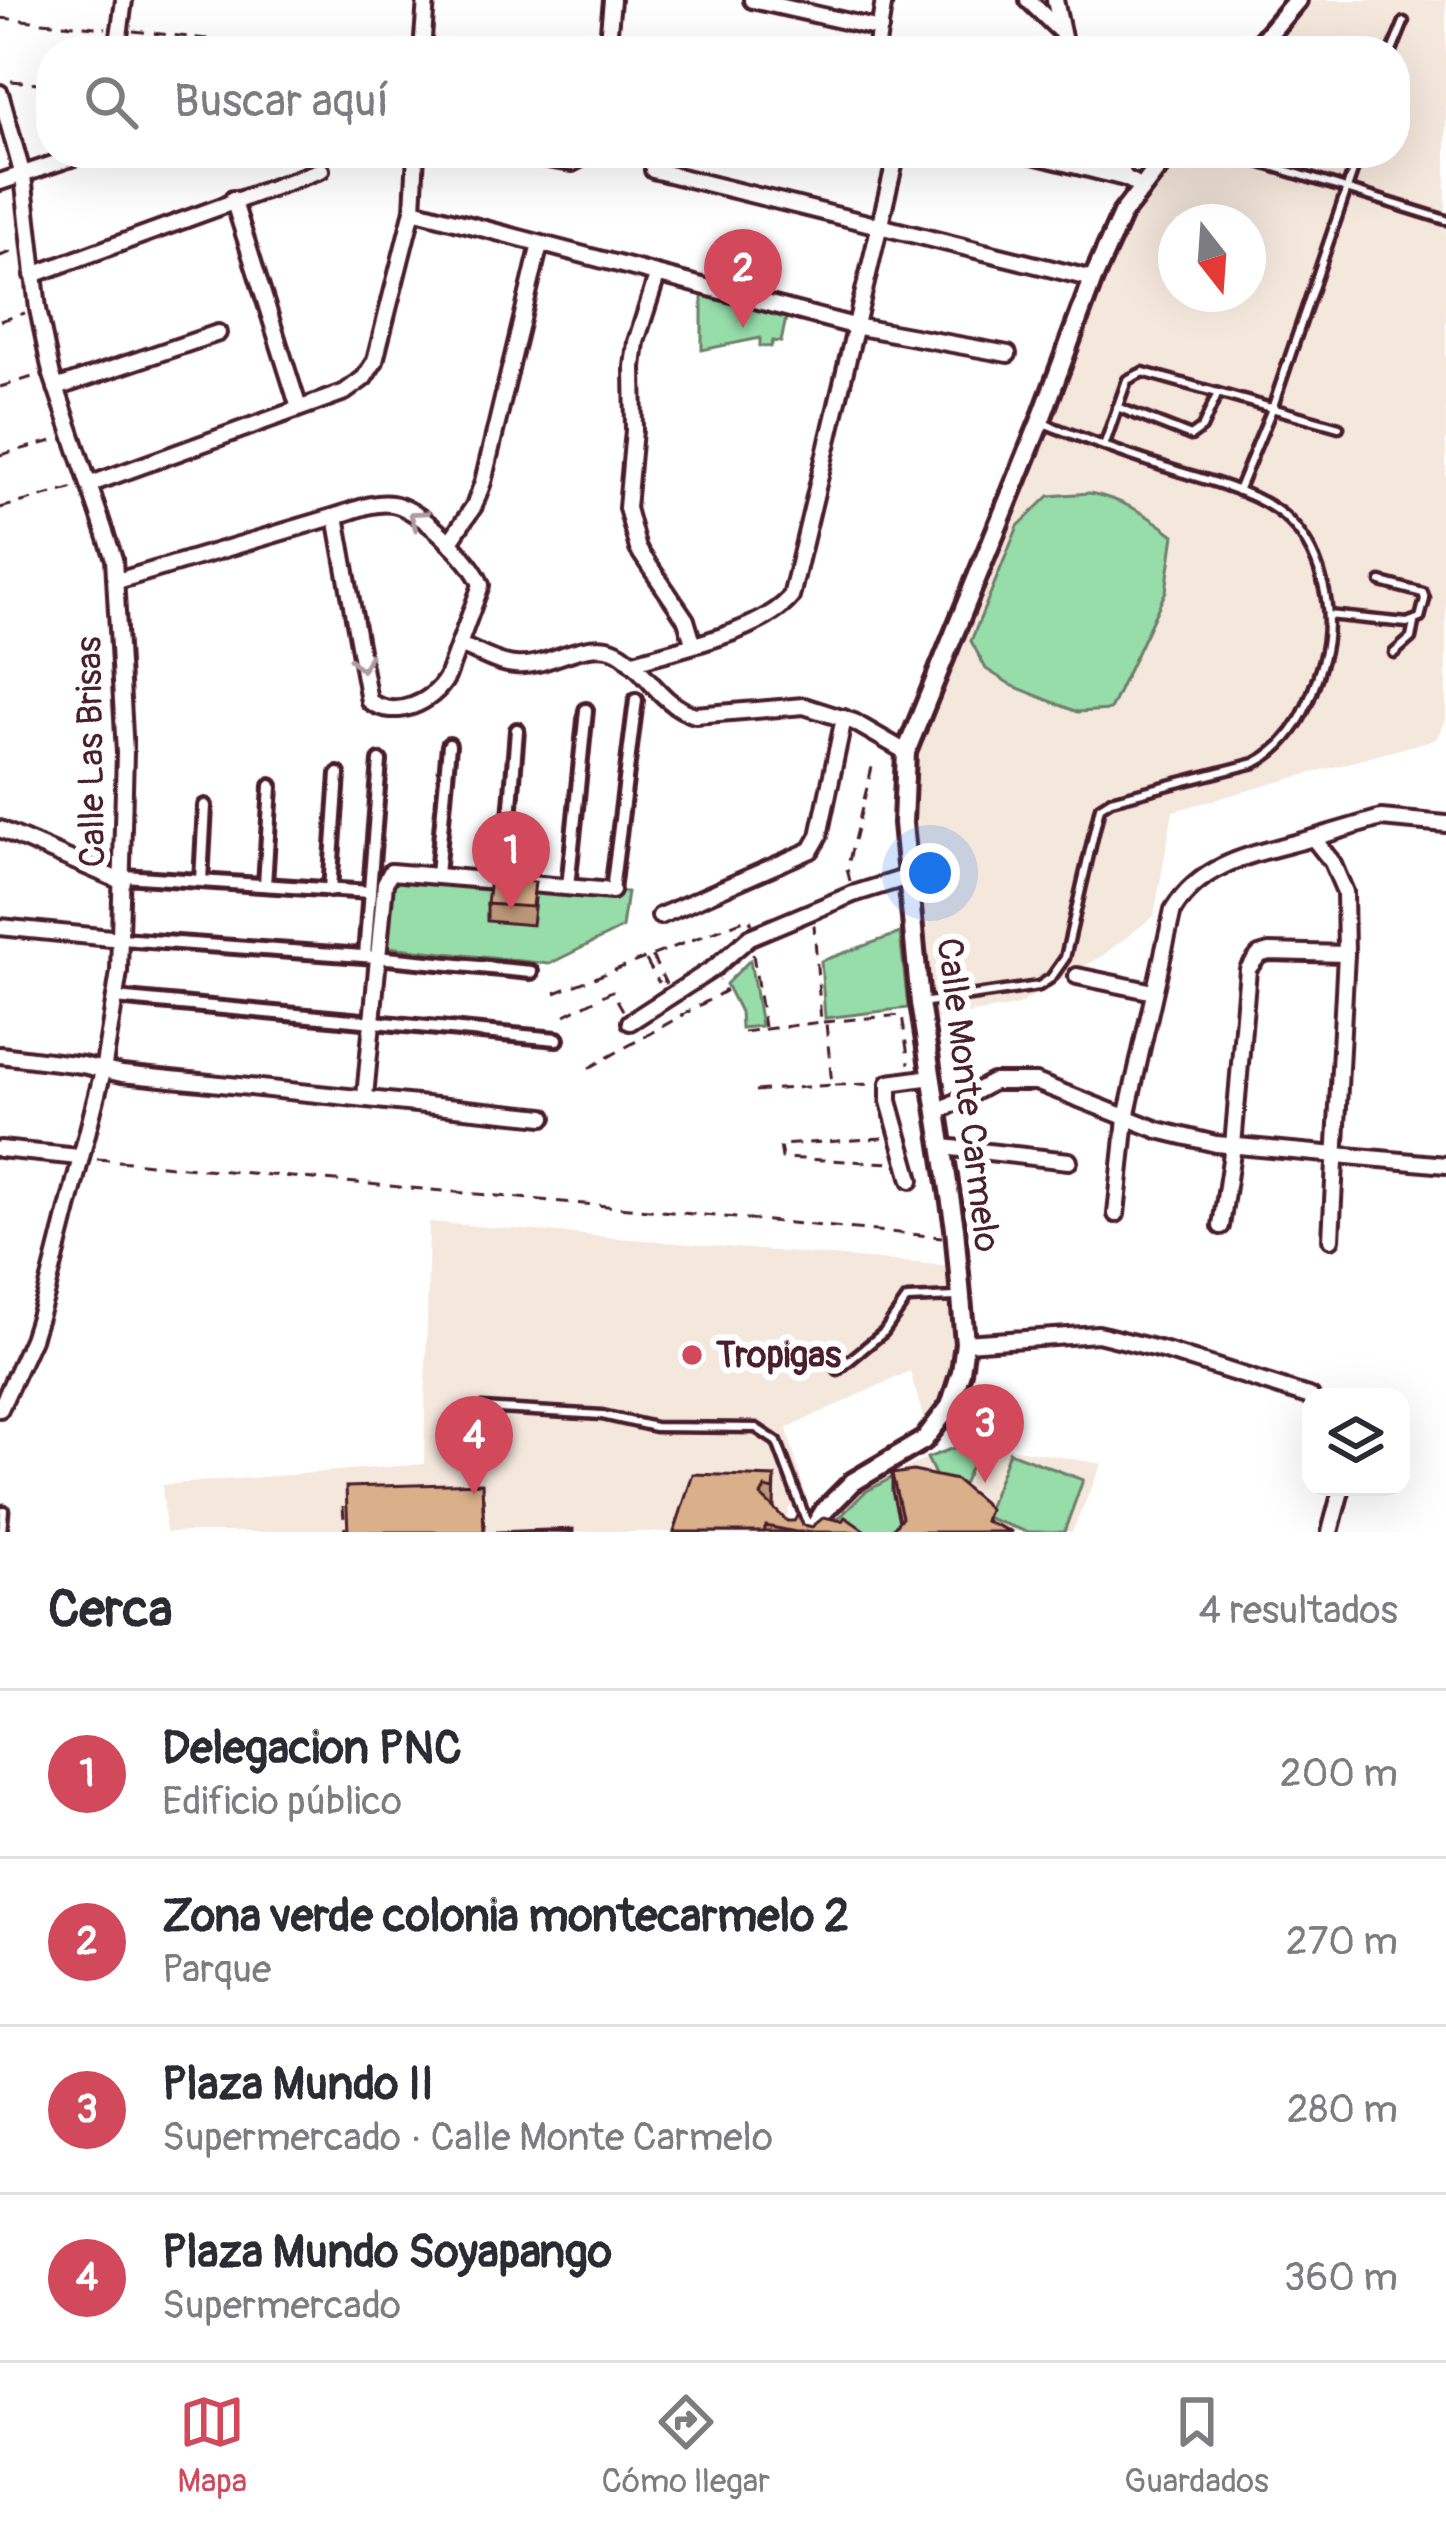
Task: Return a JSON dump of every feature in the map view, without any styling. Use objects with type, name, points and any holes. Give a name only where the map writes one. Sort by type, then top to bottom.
[{"type":"street","points":[[119,36],[124,0]]},
{"type":"street","points":[[423,36],[426,0]]},
{"type":"street","points":[[608,36],[612,0]]},
{"type":"street","points":[[752,0],[880,29]]},
{"type":"street","points":[[879,36],[884,0]]},
{"type":"street","points":[[1028,0],[1059,30]]},
{"type":"street","points":[[1055,0],[1061,36]]},
{"type":"street","points":[[1267,36],[1297,0]]},
{"type":"street","name":"Calle Las Brisas","points":[[0,93],[23,176],[38,309],[52,372],[111,545],[125,753],[121,939],[103,1071],[46,1295],[32,1339],[0,1408]]},
{"type":"street","points":[[0,182],[47,168]]},
{"type":"street","points":[[91,484],[345,392],[370,370],[413,210],[415,168]]},
{"type":"street","points":[[631,663],[772,615],[791,597],[893,168]]},
{"type":"street","points":[[1080,168],[1133,182]]},
{"type":"street","points":[[1123,168],[1133,182]]},
{"type":"street","name":"Calle Monte Carmelo","points":[[810,1532],[853,1482],[906,1454],[939,1424],[961,1372],[965,1343],[956,1238],[939,1112],[927,1078],[908,877],[906,752],[1133,182],[1150,168]]},
{"type":"street","points":[[33,274],[321,170]]},
{"type":"street","points":[[652,170],[1093,279]]},
{"type":"street","points":[[233,199],[299,408]]},
{"type":"street","points":[[413,210],[854,326],[1008,354]]},
{"type":"street","points":[[449,543],[474,506],[483,482],[540,244]]},
{"type":"street","points":[[657,276],[636,342],[627,508],[638,549],[686,620],[693,643]]},
{"type":"street","points":[[56,388],[218,333]]},
{"type":"street","points":[[117,581],[336,516],[395,504],[449,543],[473,567],[481,584],[461,646],[432,697],[394,709],[383,709],[369,700],[336,516]]},
{"type":"street","points":[[461,646],[516,665],[600,647],[612,649],[667,703],[695,715],[804,706],[844,718],[906,752]]},
{"type":"street","points":[[371,956],[386,876],[397,872],[612,891],[637,700]]},
{"type":"street","points":[[568,887],[586,710]]},
{"type":"street","points":[[660,916],[811,850],[819,836],[844,718]]},
{"type":"street","points":[[505,881],[518,730]]},
{"type":"street","points":[[437,874],[449,745]]},
{"type":"street","points":[[364,1097],[371,1020],[370,892],[380,761]]},
{"type":"street","points":[[330,890],[338,774]]},
{"type":"street","points":[[265,885],[271,786]]},
{"type":"street","points":[[201,881],[205,806]]},
{"type":"street","points":[[1116,1214],[1126,1118],[1154,992],[1173,910],[1192,883],[1225,864],[1381,818],[1446,824]]},
{"type":"street","points":[[0,829],[123,879],[370,892]]},
{"type":"street","points":[[1313,838],[1332,862],[1345,892],[1331,1239]]},
{"type":"street","points":[[630,1022],[669,990],[715,968],[750,937],[908,877]]},
{"type":"street","points":[[0,927],[531,972]]},
{"type":"street","points":[[1220,1226],[1252,962],[1269,952],[1346,955]]},
{"type":"street","points":[[1078,976],[1154,992]]},
{"type":"street","points":[[115,998],[557,1039]]},
{"type":"street","points":[[0,1055],[103,1071],[544,1117]]},
{"type":"street","points":[[911,1180],[889,1101],[889,1084],[927,1078]]},
{"type":"street","points":[[939,1112],[993,1082],[1036,1082],[1159,1130],[1233,1146],[1446,1165]]},
{"type":"street","points":[[944,1147],[1069,1161]]},
{"type":"street","points":[[0,1149],[79,1157]]},
{"type":"street","points":[[965,1343],[1098,1334],[1302,1394]]},
{"type":"street","points":[[1330,1532],[1340,1496]]},
{"type":"lane","points":[[1398,36],[1403,22]]},
{"type":"lane","points":[[1280,168],[1446,220]]},
{"type":"lane","points":[[1238,491],[1272,410],[1354,168]]},
{"type":"lane","points":[[1104,446],[1127,380],[1143,372],[1340,427]]},
{"type":"lane","points":[[1117,407],[1190,436],[1202,428],[1218,393]]},
{"type":"lane","points":[[920,1003],[1030,989],[1051,978],[1065,958],[1100,807],[1111,800],[1256,763],[1273,754],[1286,742],[1310,699],[1325,651],[1328,614],[1316,566],[1294,526],[1280,512],[1238,491],[1040,422]]},
{"type":"lane","points":[[1328,614],[1414,622],[1420,618],[1423,593],[1381,582]]},
{"type":"lane","points":[[1394,653],[1411,638],[1414,622]]},
{"type":"lane","points":[[838,1370],[884,1332],[908,1299],[959,1297]]},
{"type":"lane","points":[[482,1408],[602,1415],[655,1427],[756,1428],[777,1442],[810,1532]]},
{"type":"lane","points":[[2,1532],[4,1510]]},
{"type":"path","points":[[0,18],[183,36]]},
{"type":"path","points":[[0,80],[36,83]]},
{"type":"path","points":[[0,256],[31,246]]},
{"type":"path","points":[[0,321],[38,309]]},
{"type":"path","points":[[0,387],[52,372]]},
{"type":"path","points":[[0,455],[74,435]]},
{"type":"path","points":[[0,508],[91,484]]},
{"type":"path","points":[[854,894],[847,869],[874,759]]},
{"type":"path","points":[[812,911],[832,1085]]},
{"type":"path","points":[[555,993],[742,921]]},
{"type":"path","points":[[750,937],[764,1029]]},
{"type":"path","points":[[652,956],[669,990]]},
{"type":"path","points":[[645,959],[661,986],[669,990]]},
{"type":"path","points":[[589,1068],[725,991],[715,968]]},
{"type":"path","points":[[565,1015],[613,991],[630,1022]]},
{"type":"path","points":[[743,1032],[902,1015],[909,1066],[927,1078]]},
{"type":"path","points":[[755,1091],[889,1084]]},
{"type":"path","points":[[885,1138],[780,1145],[782,1158],[907,1163]]},
{"type":"path","points":[[79,1157],[956,1238]]},
{"type":"path","points":[[483,1497],[485,1532]]},
{"type":"path","points":[[344,1506],[344,1532]]},
{"type":"shaded area","points":[[1297,0],[1446,0],[1446,720],[1436,739],[1173,811],[1154,916],[1102,956],[1016,1006],[923,1021],[906,752],[1122,214],[1157,168],[1410,168],[1410,36],[1267,36]]},
{"type":"shaded area","name":"Tropigas","points":[[429,1222],[950,1266],[956,1366],[935,1414],[925,1424],[910,1371],[787,1428],[809,1509],[789,1507],[784,1532],[166,1532],[162,1485],[424,1464]]},
{"type":"shaded area","points":[[980,1438],[987,1444],[1102,1464],[1072,1532],[824,1532],[869,1487]]},
{"type":"green space","points":[[702,296],[786,318],[781,342],[760,346],[760,338],[702,350]]},
{"type":"green space","points":[[1090,493],[1134,509],[1174,535],[1166,591],[1110,710],[1077,712],[1013,686],[986,669],[971,641],[1018,526],[1049,496]]},
{"type":"green space","points":[[408,872],[627,892],[622,928],[549,964],[379,946],[385,883]]},
{"type":"green space","points":[[900,933],[908,1008],[825,1018],[821,961]]},
{"type":"green space","points":[[750,960],[761,1026],[741,1028],[740,1012],[726,984]]},
{"type":"green space","points":[[980,1438],[961,1489],[936,1477],[927,1458]]},
{"type":"green space","points":[[1009,1452],[1083,1480],[1064,1532],[1027,1532],[985,1517]]},
{"type":"green space","points":[[895,1476],[902,1532],[842,1532],[832,1525],[865,1492]]},
{"type":"building","points":[[490,878],[535,882],[532,907],[487,904]]},
{"type":"building","points":[[913,1471],[956,1480],[985,1504],[989,1510],[985,1521],[1012,1532],[890,1532],[902,1517],[892,1474]]},
{"type":"building","points":[[693,1474],[775,1477],[774,1490],[765,1488],[761,1496],[787,1521],[798,1515],[803,1525],[812,1527],[824,1517],[842,1521],[845,1517],[867,1532],[796,1532],[766,1526],[764,1532],[674,1532]]},
{"type":"building","points":[[482,1483],[484,1532],[348,1532],[346,1487]]},
{"type":"building","points":[[573,1529],[573,1532],[495,1532]]},
{"type":"place","name":"Zona verde colonia montecarmelo 2","points":[[743,328]]},
{"type":"place","name":"Delegacion PNC","points":[[511,910]]},
{"type":"place","name":"Tropigas","points":[[692,1355]]},
{"type":"place","name":"Plaza Mundo II","points":[[985,1483]]},
{"type":"place","name":"Plaza Mundo Soyapango","points":[[474,1495]]}]
